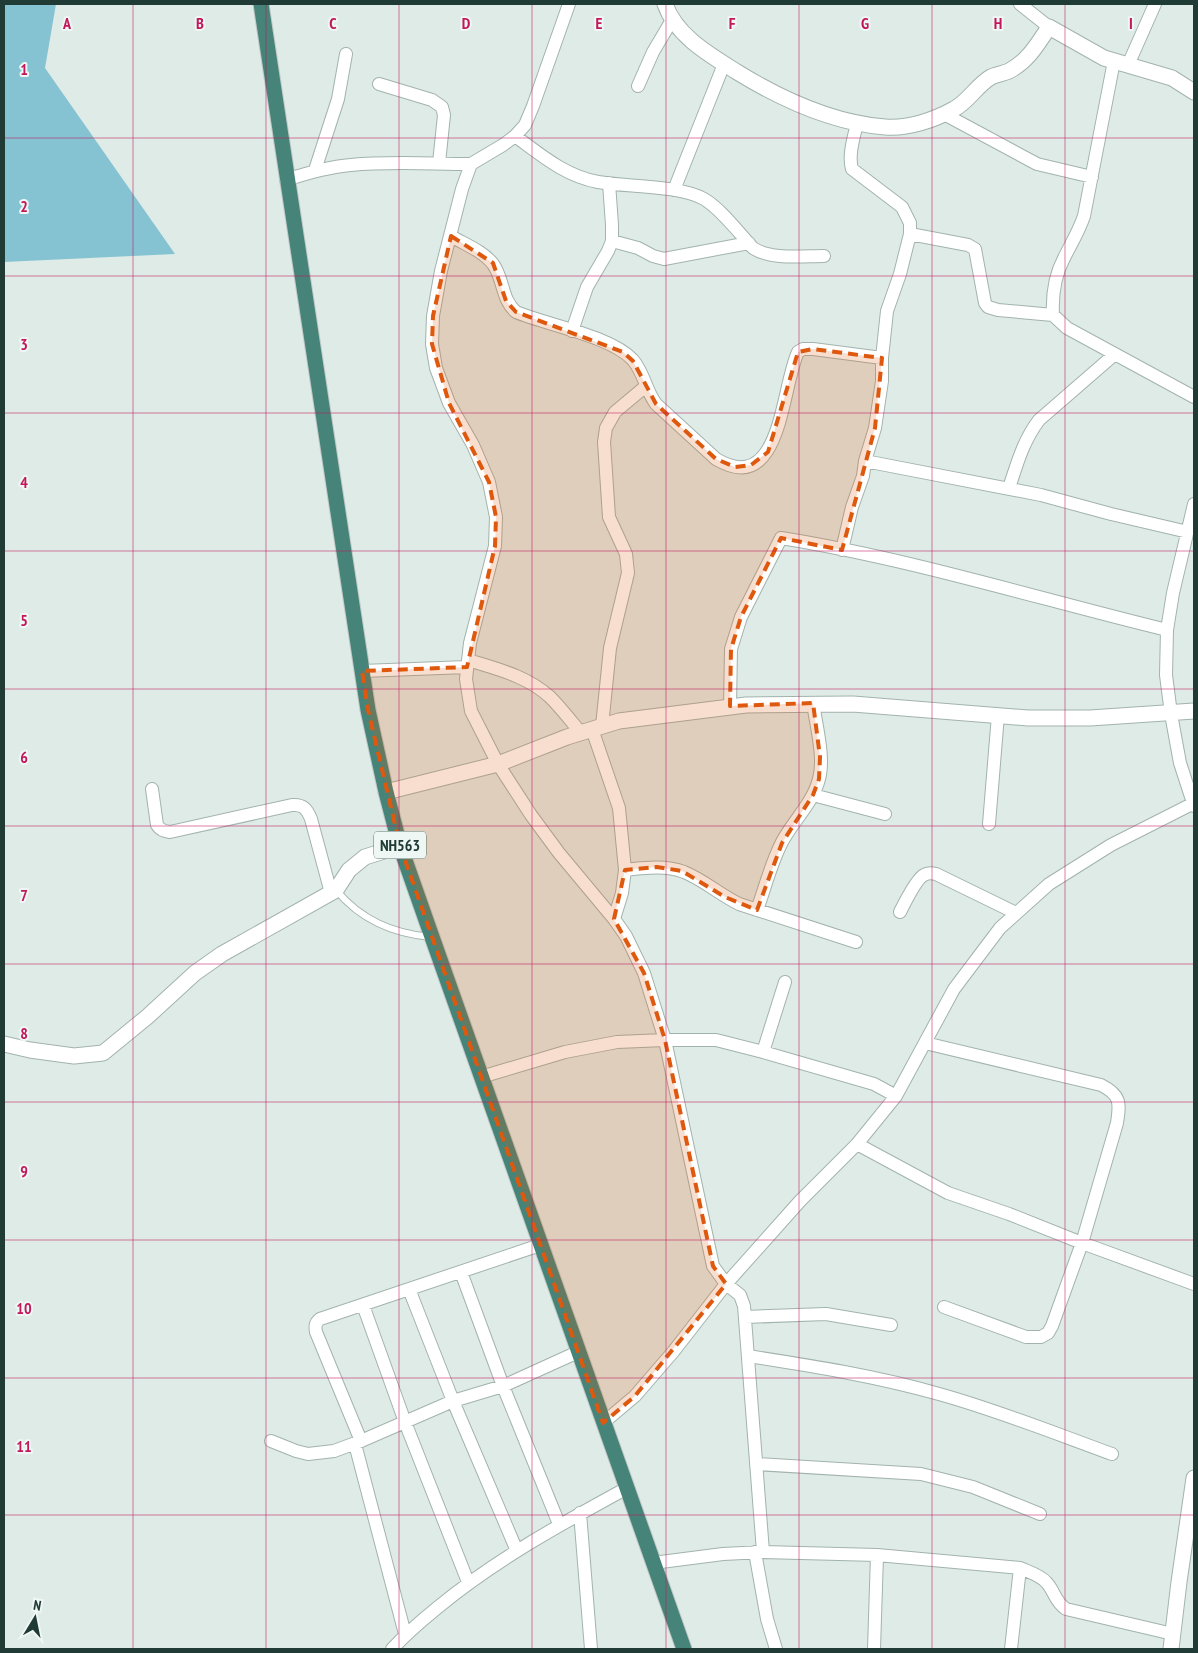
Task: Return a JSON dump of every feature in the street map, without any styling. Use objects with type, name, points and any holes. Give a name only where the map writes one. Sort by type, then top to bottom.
[{"type":"highway","name":"NH563","points":[[261,4],[286,180],[368,710],[386,792],[400,846],[684,1649]]},
{"type":"street","points":[[286,180],[315,170],[350,165],[471,164],[503,145],[525,125],[569,4]]},
{"type":"street","points":[[665,4],[677,28],[709,55],[763,88],[825,114],[857,123],[887,128],[920,124],[957,108],[991,77],[1009,72],[1029,57],[1049,27]]},
{"type":"street","points":[[1020,4],[1049,27],[1104,58],[1172,78],[1194,92]]},
{"type":"street","points":[[1054,315],[1053,294],[1058,274],[1063,259],[1080,229],[1084,216],[1121,63],[1155,4]]},
{"type":"street","points":[[638,86],[653,52],[672,20]]},
{"type":"street","points":[[315,170],[338,99],[346,54]]},
{"type":"street","points":[[674,190],[724,64]]},
{"type":"street","points":[[380,84],[432,100],[442,106],[444,115],[439,163]]},
{"type":"street","points":[[944,114],[1037,164],[1092,177]]},
{"type":"street","points":[[842,550],[852,507],[863,476],[865,461],[875,428],[882,381],[882,358],[888,311],[910,234],[910,223],[902,207],[852,169],[850,163],[857,123]]},
{"type":"street","points":[[515,136],[570,174],[598,182],[674,190],[696,196],[712,204],[748,243],[760,252],[824,256]]},
{"type":"street","points":[[471,164],[462,189],[441,271],[433,316],[432,344],[436,368],[449,403],[473,445],[489,482],[496,517],[495,546],[470,643],[467,664],[466,679],[471,711],[498,764],[531,815],[559,853],[614,919],[626,936],[644,973],[665,1040],[713,1266],[726,1284],[740,1295],[744,1306],[756,1464],[759,1552],[768,1619],[776,1649]]},
{"type":"street","points":[[572,331],[587,287],[612,241],[609,183]]},
{"type":"street","points":[[910,234],[968,245],[976,249],[985,303],[988,307],[992,309],[1054,315],[1067,328],[1194,398]]},
{"type":"street","points":[[450,236],[477,250],[493,263],[501,281],[506,300],[516,312],[610,344],[623,352],[633,361],[656,404],[716,458],[735,467],[751,465],[768,452],[775,438],[798,352],[803,349],[813,349],[882,358]]},
{"type":"street","points":[[612,241],[638,248],[653,256],[664,259],[748,243]]},
{"type":"street","points":[[1009,488],[1029,432],[1039,420],[1115,354]]},
{"type":"street","points":[[614,919],[624,882],[625,870],[618,808],[592,729],[628,572],[626,554],[609,517],[604,442],[606,428],[615,412],[646,386]]},
{"type":"street","points":[[865,461],[1009,488],[1188,532]]},
{"type":"street","points":[[603,1423],[635,1396],[674,1352],[726,1284],[800,1201],[857,1144],[896,1096],[954,988],[1000,928],[1050,884],[1111,845],[1193,805],[1180,763],[1166,675],[1167,630],[1173,593],[1194,504]]},
{"type":"street","points":[[730,706],[731,649],[741,617],[781,538],[956,576],[1167,630]]},
{"type":"street","points":[[362,671],[467,664],[504,671],[528,682],[592,729]]},
{"type":"street","points":[[757,910],[776,855],[813,795],[819,779],[820,757],[813,703]]},
{"type":"street","points":[[386,792],[498,764],[592,729],[619,721],[730,706],[813,703],[853,704],[1028,718],[1090,718],[1194,711]]},
{"type":"street","points":[[988,824],[998,715]]},
{"type":"street","points":[[152,789],[157,825],[160,829],[170,832],[292,805],[304,807],[308,810],[333,892]]},
{"type":"street","points":[[813,795],[885,814]]},
{"type":"street","points":[[4,1044],[30,1050],[74,1056],[103,1053],[147,1017],[195,973],[222,954],[333,892],[349,870],[365,857],[400,846]]},
{"type":"street","points":[[625,870],[657,868],[682,871],[725,897],[757,910],[856,942]]},
{"type":"street","points":[[900,912],[920,879],[924,874],[930,873],[936,874],[1016,913]]},
{"type":"street","points":[[763,1052],[785,982]]},
{"type":"street","points":[[481,1077],[564,1052],[616,1042],[716,1040],[874,1084],[896,1096]]},
{"type":"street","points":[[924,1043],[1101,1086],[1112,1091],[1117,1098],[1119,1108],[1117,1123],[1082,1243],[1048,1333],[1041,1337],[1026,1337],[944,1307]]},
{"type":"street","points":[[857,1144],[948,1193],[1194,1284]]},
{"type":"street","points":[[405,1634],[358,1443],[315,1327],[316,1322],[320,1319],[540,1245]]},
{"type":"street","points":[[461,1272],[559,1524]]},
{"type":"street","points":[[409,1289],[453,1401],[517,1551]]},
{"type":"street","points":[[363,1305],[405,1422],[468,1582]]},
{"type":"street","points":[[745,1317],[826,1314],[891,1325]]},
{"type":"street","points":[[271,1441],[308,1454],[334,1451],[358,1443],[453,1401],[504,1386],[578,1352]]},
{"type":"street","points":[[748,1356],[826,1368],[895,1382],[939,1394],[1112,1454]]},
{"type":"street","points":[[756,1464],[921,1474],[973,1487],[1040,1514]]},
{"type":"street","points":[[653,1563],[723,1554],[759,1552],[877,1556],[1020,1568],[1046,1581],[1056,1600],[1066,1609],[1174,1645],[1179,1582],[1194,1478]]},
{"type":"street","points":[[392,1649],[405,1634],[468,1582],[559,1524],[626,1488]]},
{"type":"street","points":[[580,1513],[591,1649]]},
{"type":"street","points":[[874,1649],[877,1556]]},
{"type":"street","points":[[1011,1649],[1020,1568]]},
{"type":"lane","points":[[333,892],[361,914],[391,928],[410,935],[432,937]]},
{"type":"highlighted area","points":[[451,236],[493,263],[506,301],[516,312],[623,352],[633,361],[656,404],[716,459],[735,467],[751,465],[768,452],[798,352],[813,349],[882,358],[875,428],[842,550],[781,538],[741,617],[731,649],[730,706],[813,703],[820,757],[819,779],[813,795],[782,843],[757,910],[725,897],[682,871],[657,867],[625,870],[614,919],[644,973],[665,1040],[713,1266],[726,1284],[635,1396],[603,1423],[400,846],[368,710],[362,671],[467,667],[495,546],[496,517],[489,482],[449,403],[432,344],[433,316]]},
{"type":"water","points":[[4,4],[56,4],[45,68],[175,254],[4,262]]}]
